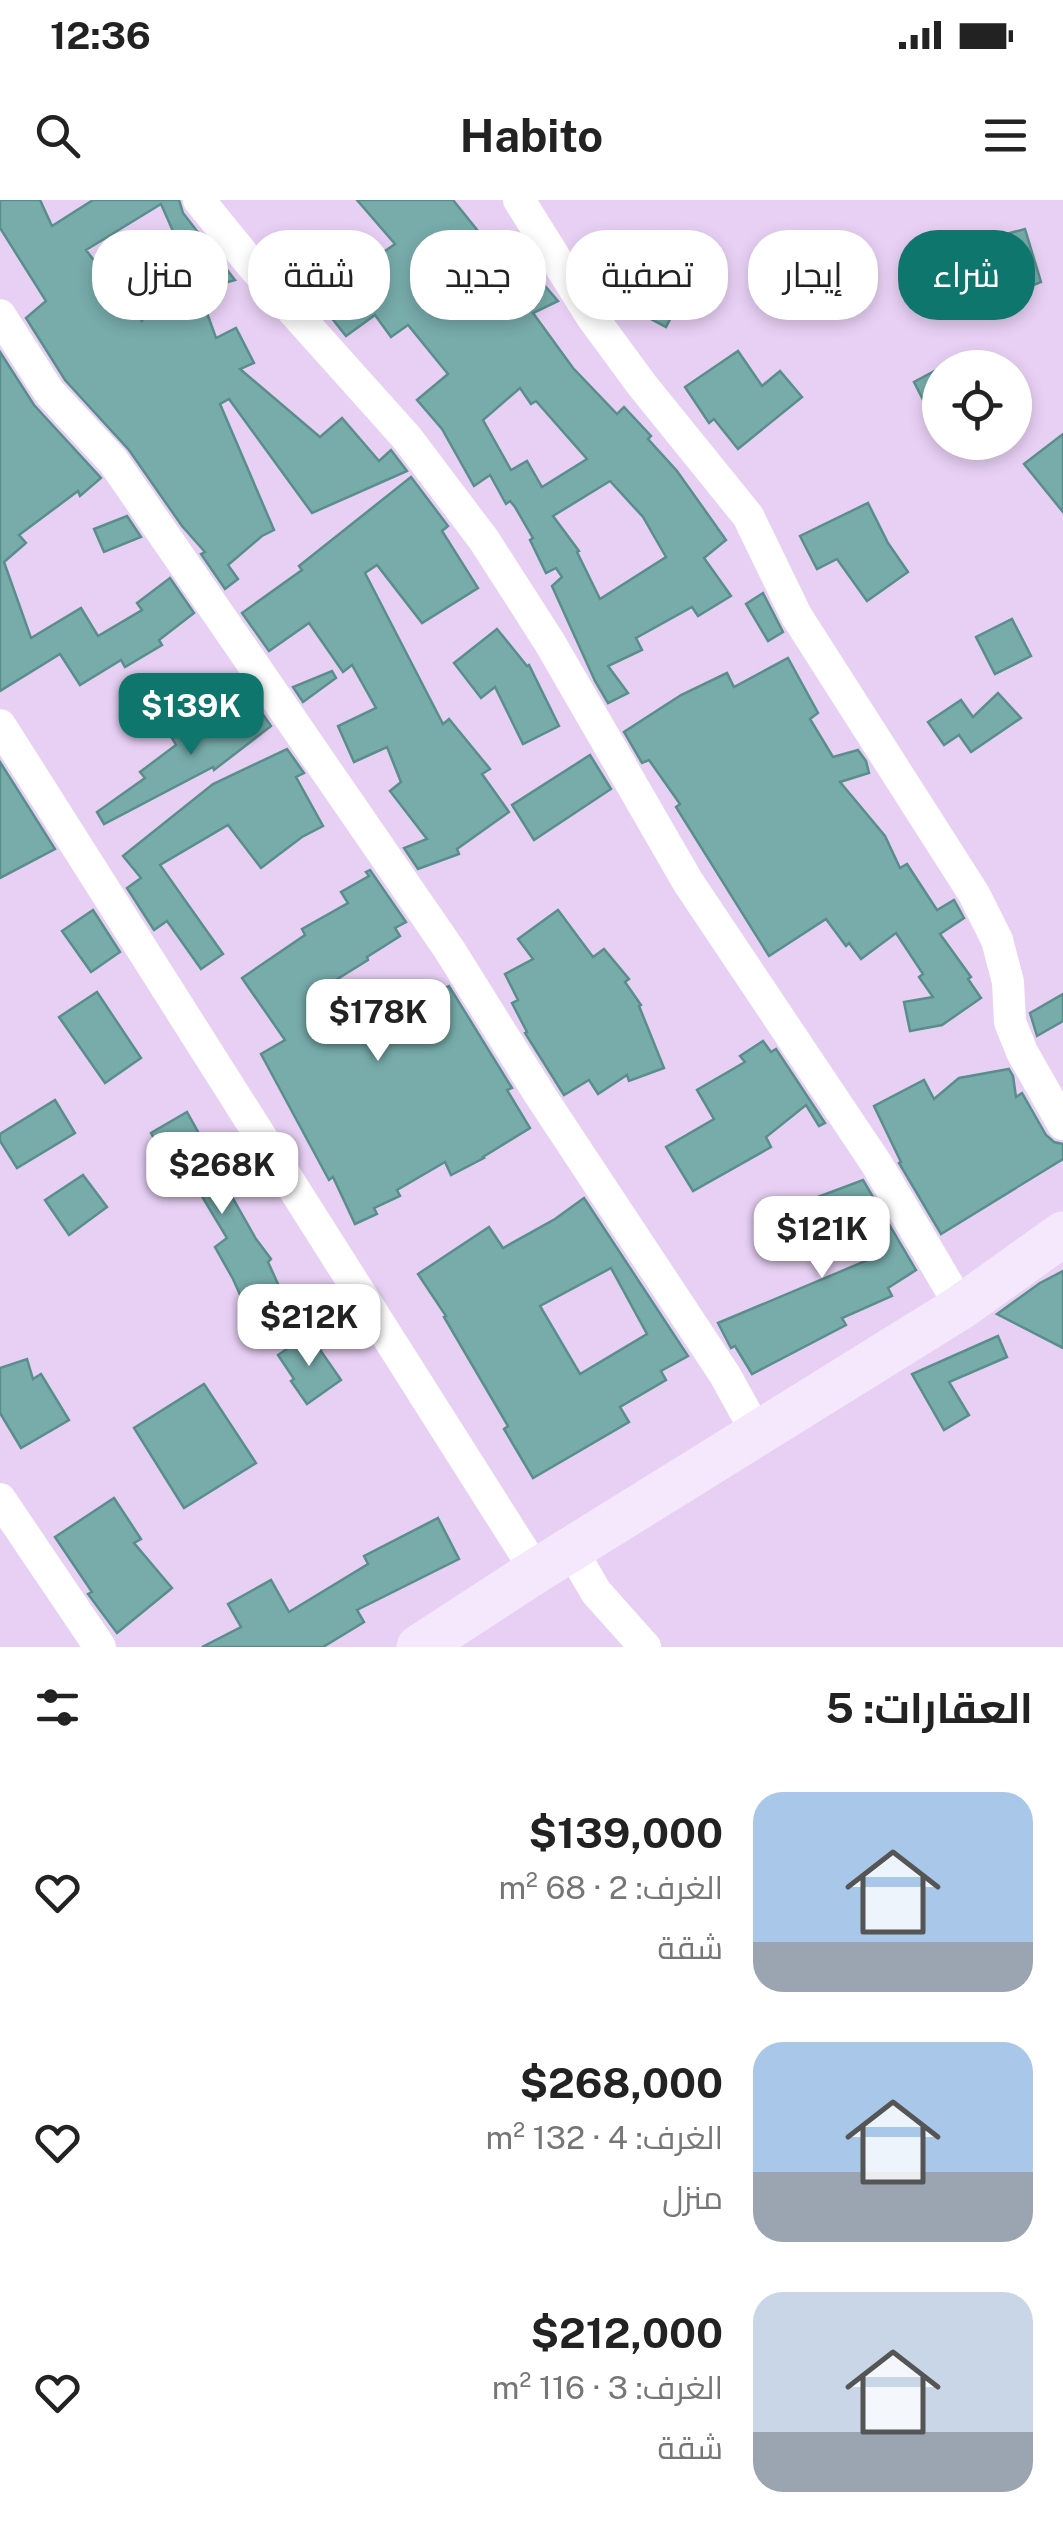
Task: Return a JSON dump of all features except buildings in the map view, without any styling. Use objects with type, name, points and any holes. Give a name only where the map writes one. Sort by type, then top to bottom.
[{"type":"main road","points":[[420,1647],[961,1306],[1063,1234]]},
{"type":"street","points":[[199,200],[407,438],[484,540],[550,643],[688,882],[876,1163],[961,1306]]},
{"type":"street","points":[[519,200],[592,316],[642,385],[748,516],[796,616],[974,894],[997,940],[1008,982],[1010,1022],[1022,1052],[1063,1124]]},
{"type":"street","points":[[0,315],[49,392],[112,461],[450,949],[540,1095],[714,1358],[758,1433]]},
{"type":"street","points":[[0,724],[554,1560],[596,1592],[645,1647]]},
{"type":"street","points":[[0,1499],[100,1647]]}]
